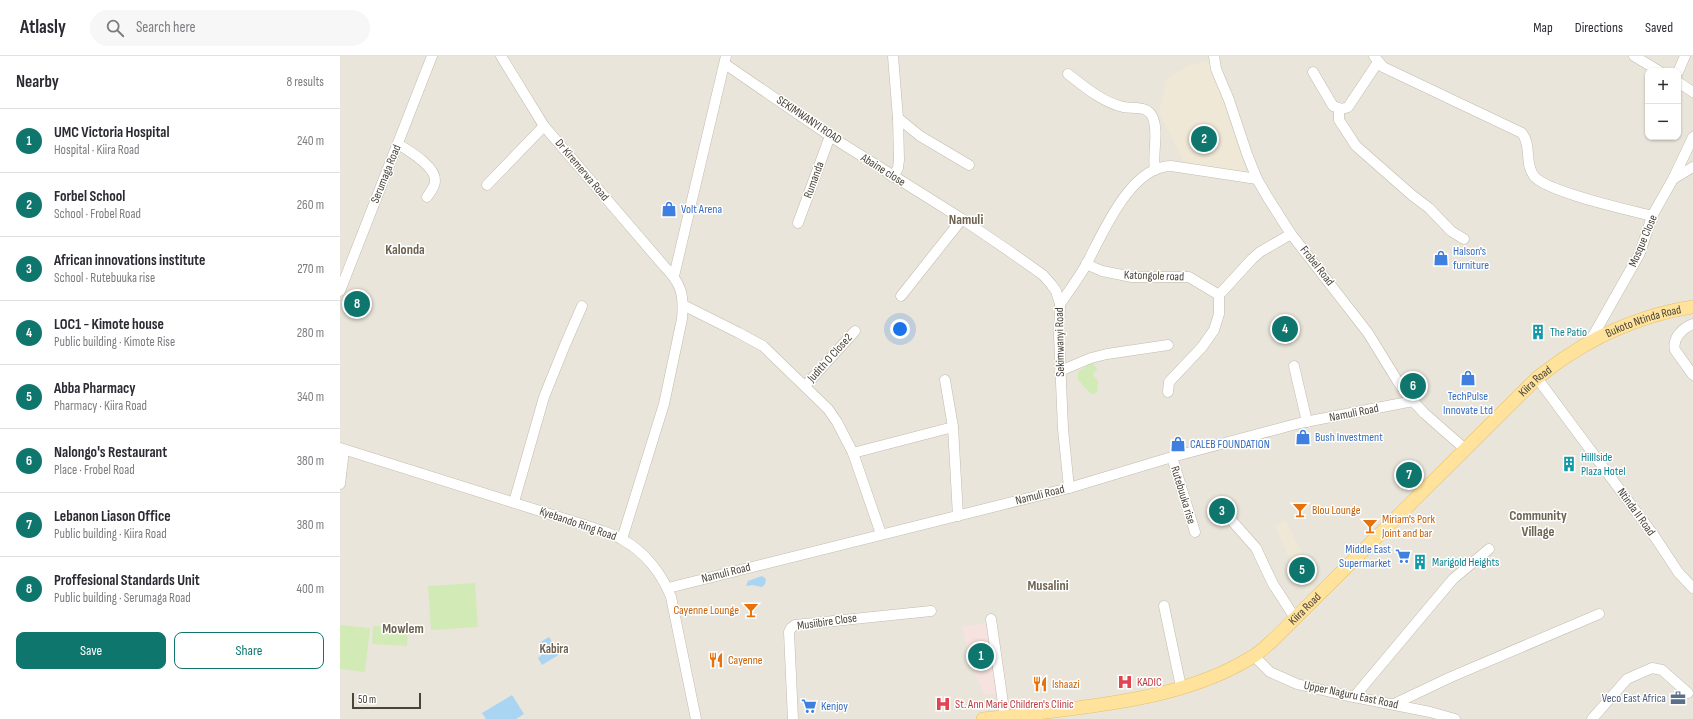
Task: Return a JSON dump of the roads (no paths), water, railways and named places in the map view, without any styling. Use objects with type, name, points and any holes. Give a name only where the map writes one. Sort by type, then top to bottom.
[{"type":"main road","name":"Bukoto Ntinda Road","points":[[1555,365],[1589,343],[1624,326],[1670,312],[1693,307]]},
{"type":"main road","name":"Kiira Road","points":[[983,719],[1109,704],[1148,696],[1181,687],[1227,670],[1254,656],[1295,618],[1537,378],[1555,365]]},
{"type":"street","name":"Serumaga Road","points":[[340,291],[432,56]]},
{"type":"street","name":"Dr Kiremerwa Road","points":[[501,56],[544,126],[674,276]]},
{"type":"street","points":[[893,56],[898,118],[899,160],[898,168],[893,177]]},
{"type":"street","name":"Frobel Road","points":[[1214,56],[1216,69],[1257,179],[1291,234],[1368,333],[1400,385],[1413,402],[1424,414],[1465,449]]},
{"type":"street","points":[[1634,56],[1654,68]]},
{"type":"street","points":[[1680,68],[1685,56]]},
{"type":"street","points":[[622,538],[664,404],[677,347],[683,305],[681,290],[674,276],[725,58]]},
{"type":"street","name":"Abaine close","points":[[725,58],[830,136],[962,219]]},
{"type":"street","name":"SEKIMWANYI ROAD","points":[[725,58],[893,177]]},
{"type":"street","points":[[1313,72],[1333,106],[1339,109],[1348,107],[1376,59],[1383,67],[1522,133],[1527,142],[1529,167],[1533,175],[1542,183],[1577,196],[1652,216]]},
{"type":"street","points":[[1068,74],[1105,100],[1124,107],[1138,107],[1148,112],[1152,116],[1155,124],[1153,160],[1155,170]]},
{"type":"street","points":[[1681,84],[1693,92]]},
{"type":"street","points":[[1339,109],[1339,120],[1356,146],[1413,196],[1429,208],[1451,231],[1464,239]]},
{"type":"street","points":[[898,118],[920,136],[969,165]]},
{"type":"street","points":[[487,185],[544,126]]},
{"type":"street","name":"Rumanda","points":[[798,224],[830,136]]},
{"type":"street","name":"Mosque Close","points":[[1589,343],[1640,253],[1652,216],[1673,179],[1693,137]]},
{"type":"street","points":[[398,144],[429,167],[434,174],[435,182],[427,197]]},
{"type":"street","points":[[1060,304],[1084,268],[1120,203],[1133,187],[1155,170],[1161,167],[1171,166],[1257,179]]},
{"type":"street","points":[[1673,179],[1693,168]]},
{"type":"street","points":[[900,296],[962,219]]},
{"type":"street","name":"Sekimwanyi Road","points":[[962,219],[1042,275],[1053,286],[1060,304],[1060,371],[1063,429],[1069,488]]},
{"type":"street","points":[[1168,392],[1170,382],[1198,352],[1214,330],[1219,314],[1219,294],[1260,252],[1291,234]]},
{"type":"street","name":"Katongole road","points":[[1084,268],[1132,277],[1189,277],[1219,294]]},
{"type":"street","points":[[683,305],[762,346],[805,386],[833,416],[853,453],[881,534]]},
{"type":"street","points":[[514,502],[544,397],[564,345],[582,306]]},
{"type":"street","points":[[1693,324],[1686,327],[1676,338],[1674,346],[1675,350],[1693,375]]},
{"type":"street","name":"Judith O Close2","points":[[805,386],[855,331]]},
{"type":"street","points":[[1060,371],[1103,354],[1168,345]]},
{"type":"street","points":[[1294,366],[1307,422]]},
{"type":"street","name":"Ntinda II Road","points":[[1537,378],[1650,530],[1678,572],[1693,588]]},
{"type":"street","points":[[945,380],[953,427],[958,516]]},
{"type":"street","name":"Namuli Road","points":[[668,588],[1069,488],[1172,458],[1307,422],[1413,402]]},
{"type":"street","points":[[853,453],[953,427]]},
{"type":"street","points":[[340,484],[342,449]]},
{"type":"street","name":"Kyebando Ring Road","points":[[342,449],[514,502],[622,538],[631,544],[660,575],[668,588],[696,719]]},
{"type":"street","name":"Rutebuuka rise","points":[[1172,458],[1195,532]]},
{"type":"street","points":[[1233,522],[1256,548],[1273,584],[1295,618]]},
{"type":"street","points":[[1354,697],[1453,579],[1489,549]]},
{"type":"street","points":[[1164,606],[1181,687]]},
{"type":"street","name":"Musiibire Close","points":[[793,719],[789,632],[793,626],[931,610]]},
{"type":"street","points":[[1394,704],[1451,677],[1599,614]]},
{"type":"street","points":[[991,619],[1005,717]]},
{"type":"street","name":"Upper Naguru East Road","points":[[1254,656],[1270,672],[1297,684],[1354,697],[1394,704],[1455,719]]},
{"type":"street","points":[[1592,719],[1627,679],[1652,668],[1662,670],[1688,693]]},
{"type":"water","points":[[762,576],[766,579],[765,584],[762,587],[752,585],[746,586],[748,581]]},
{"type":"water","points":[[549,637],[560,654],[542,665],[538,658],[545,652],[539,643]]},
{"type":"water","points":[[512,695],[524,714],[516,719],[486,719],[482,713]]},
{"type":"place","name":"Forbel School","points":[[1204,139]]},
{"type":"place","name":"Volt Arena","points":[[669,209]]},
{"type":"place","name":"Halson's furniture","points":[[1441,258]]},
{"type":"place","name":"Proffesional Standards Unit","points":[[357,304]]},
{"type":"place","name":"LOC1 - Kimote house","points":[[1285,329]]},
{"type":"place","name":"The Patio","points":[[1538,332]]},
{"type":"place","name":"TechPulse Innovate Ltd","points":[[1468,378]]},
{"type":"place","name":"Nalongo's Restaurant","points":[[1413,386]]},
{"type":"place","name":"Bush Investment","points":[[1303,437]]},
{"type":"place","name":"CALEB FOUNDATION","points":[[1178,444]]},
{"type":"place","name":"Hilllside Plaza Hotel","points":[[1569,464]]},
{"type":"place","name":"Lebanon Liason Office","points":[[1409,475]]},
{"type":"place","name":"Blou Lounge","points":[[1300,510]]},
{"type":"place","name":"African innovations institute","points":[[1222,511]]},
{"type":"place","name":"Miriam's Pork Joint and bar","points":[[1370,526]]},
{"type":"place","name":"Middle East Supermarket","points":[[1403,556]]},
{"type":"place","name":"Marigold Heights","points":[[1420,562]]},
{"type":"place","name":"Abba Pharmacy","points":[[1302,570]]},
{"type":"place","name":"Cayenne Lounge","points":[[751,610]]},
{"type":"place","name":"UMC Victoria Hospital","points":[[981,656]]},
{"type":"place","name":"Cayenne","points":[[716,660]]},
{"type":"place","name":"KADIC","points":[[1125,682]]},
{"type":"place","name":"Ishaazi","points":[[1040,684]]},
{"type":"place","name":"Veco East Africa","points":[[1678,698]]},
{"type":"place","name":"St. Ann Marie Children's Clinic","points":[[943,704]]},
{"type":"place","name":"Kenjoy","points":[[809,706]]},
{"type":"district","name":"Namuli","points":[[966,219]]},
{"type":"district","name":"Kalonda","points":[[405,249]]},
{"type":"district","name":"Community Village","points":[[1538,524]]},
{"type":"district","name":"Musalini","points":[[1048,585]]},
{"type":"district","name":"Mowlem","points":[[403,628]]},
{"type":"district","name":"Kabira","points":[[554,649]]}]
